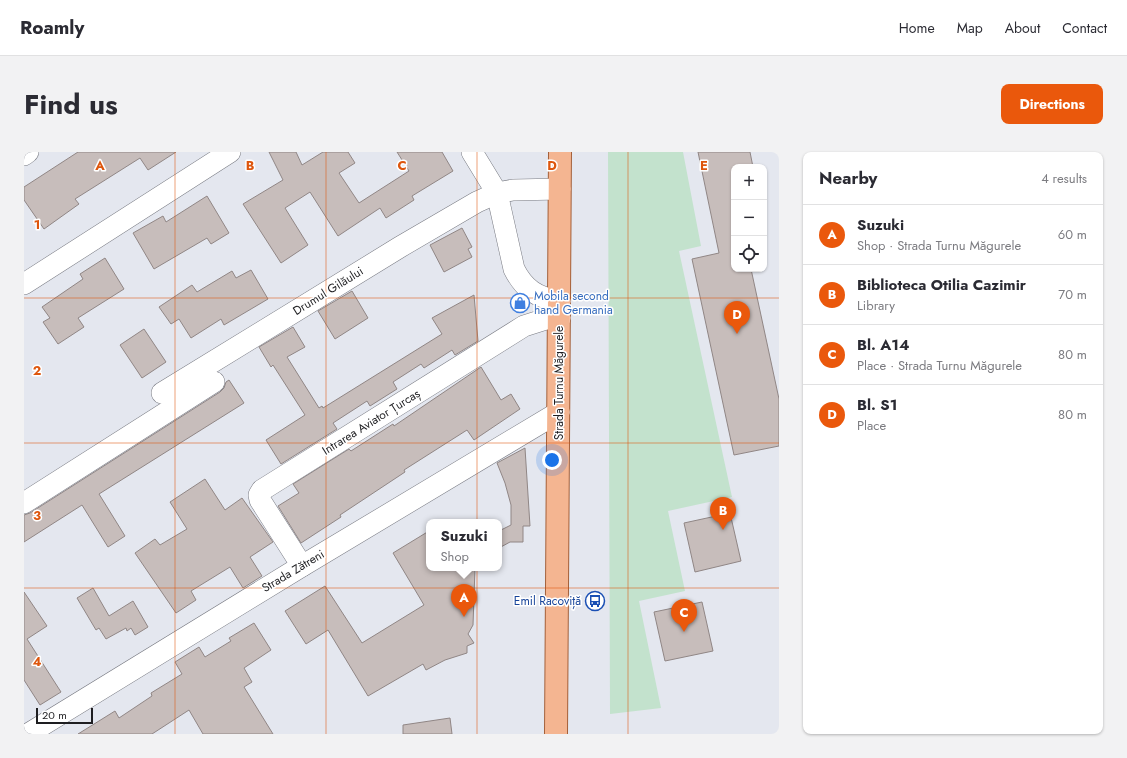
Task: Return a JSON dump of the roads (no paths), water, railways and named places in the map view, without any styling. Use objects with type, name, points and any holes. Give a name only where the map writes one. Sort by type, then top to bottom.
[{"type":"main road","name":"Strada Turnu Măgurele","points":[[556,734],[560,152]]},
{"type":"street","points":[[24,155],[28,152]]},
{"type":"street","points":[[24,284],[230,152]]},
{"type":"street","points":[[472,152],[497,193],[514,269],[519,278],[535,295],[560,310]]},
{"type":"street","name":"Drumul Gilăului","points":[[162,393],[427,230],[497,193],[525,189],[560,189]]},
{"type":"street","name":"Intrarea Aviator Țurcaș","points":[[302,566],[260,500],[259,495],[262,490],[524,326],[546,319],[560,310]]},
{"type":"street","points":[[24,503],[214,382]]},
{"type":"street","name":"Strada Zătreni","points":[[28,734],[302,566],[559,412]]},
{"type":"place","name":"Mobila second hand Germania","points":[[520,303]]},
{"type":"place","name":"Bl. S1","points":[[737,334]]},
{"type":"place","name":"Biblioteca Otilia Cazimir","points":[[723,530]]},
{"type":"place","name":"Emil Racoviță","points":[[595,601]]},
{"type":"place","name":"Suzuki","points":[[464,617]]},
{"type":"place","name":"Bl. A14","points":[[684,632]]}]
